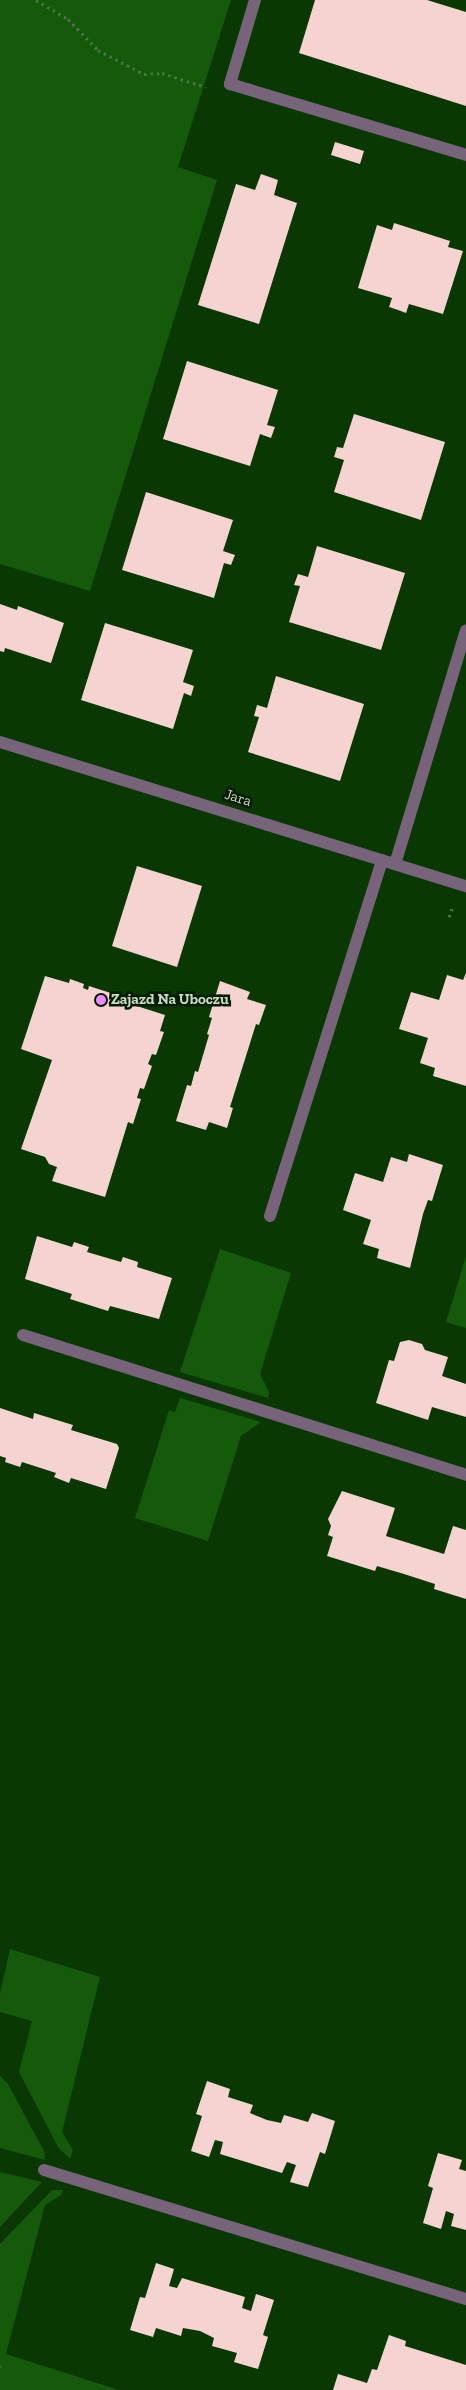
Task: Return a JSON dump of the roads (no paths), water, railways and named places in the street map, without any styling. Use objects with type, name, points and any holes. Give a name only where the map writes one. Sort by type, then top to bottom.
[{"type":"street","points":[[256,0],[230,84],[466,155]]},
{"type":"street","points":[[395,864],[466,631]]},
{"type":"street","name":"Jara","points":[[0,742],[466,886]]},
{"type":"street","points":[[270,1216],[382,860]]},
{"type":"street","points":[[22,1335],[466,1475]]},
{"type":"street","points":[[44,2170],[466,2299]]},
{"type":"place","name":"Zajazd Na Uboczu","points":[[101,1000]]}]
